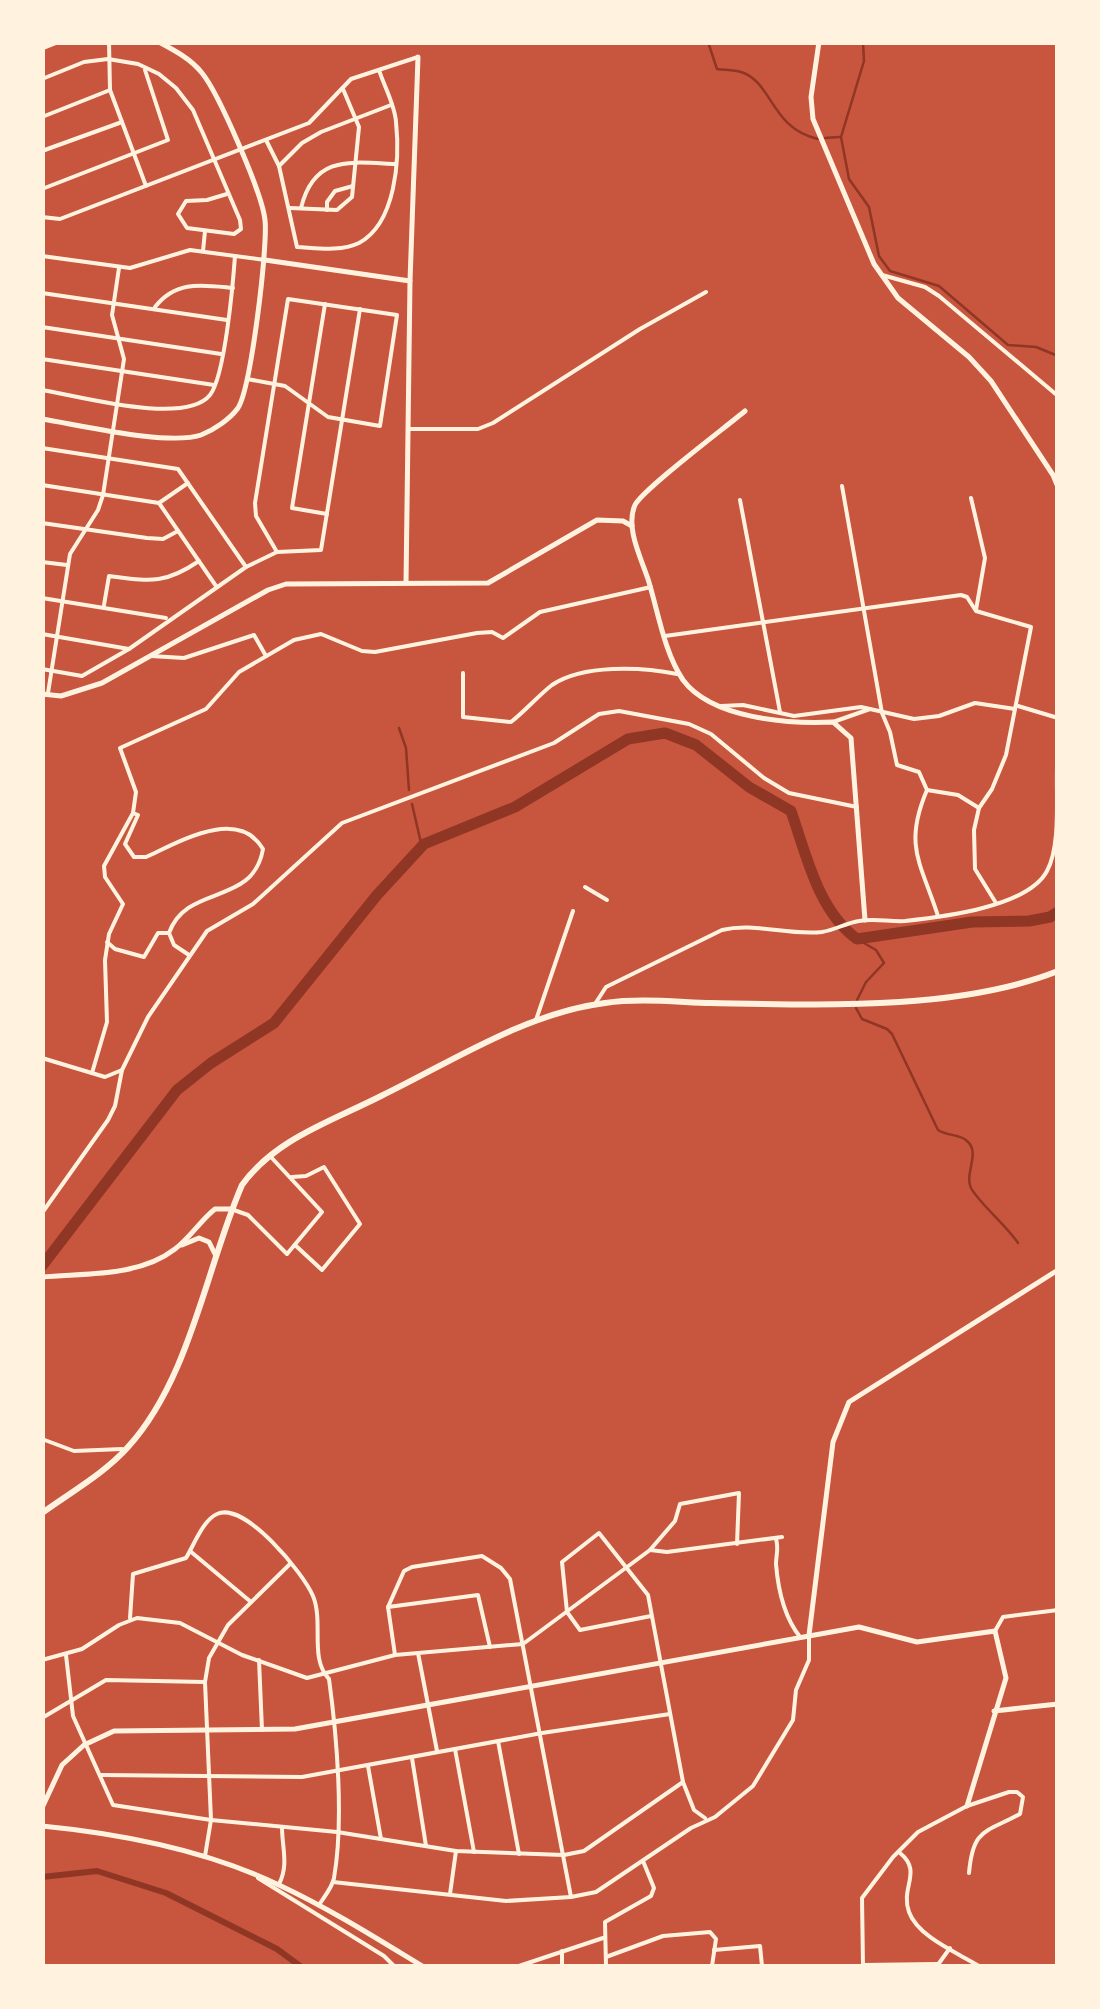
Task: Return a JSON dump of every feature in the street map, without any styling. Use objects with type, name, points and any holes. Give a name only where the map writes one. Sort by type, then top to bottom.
[{"type":"main road","points":[[42,1513],[127,1448],[168,1387],[242,1185],[270,1155],[314,1128],[536,1022],[595,1004],[632,1001],[848,1005],[998,988],[1058,970]]},
{"type":"street","points":[[42,48],[58,42]]},
{"type":"street","points":[[109,42],[110,90],[146,186]]},
{"type":"street","points":[[42,420],[181,438],[200,436],[213,429],[239,406],[247,379],[265,260],[265,216],[217,94],[200,71],[158,42]]},
{"type":"street","points":[[819,42],[812,97],[814,119],[874,264],[898,298],[969,357],[990,381],[1053,475],[1057,487]]},
{"type":"street","points":[[42,217],[60,219],[309,123],[351,79],[418,58],[406,583]]},
{"type":"street","points":[[42,79],[84,62],[108,59],[138,64],[144,70],[168,140],[42,189]]},
{"type":"street","points":[[144,70],[159,74],[193,110],[212,160],[228,194],[241,229],[234,234],[188,228],[178,214],[186,201],[228,194]]},
{"type":"street","points":[[266,140],[278,166],[297,247],[336,249],[356,244],[371,234],[391,200],[396,118],[379,70]]},
{"type":"street","points":[[290,208],[327,210],[346,206],[352,196],[359,127],[342,87]]},
{"type":"street","points":[[42,117],[110,90]]},
{"type":"street","points":[[278,166],[302,143],[391,105]]},
{"type":"street","points":[[42,152],[122,122]]},
{"type":"street","points":[[302,208],[305,193],[324,170],[336,164],[394,164]]},
{"type":"street","points":[[327,210],[327,202],[335,192],[353,186]]},
{"type":"street","points":[[203,251],[205,231]]},
{"type":"street","points":[[42,256],[119,268],[148,264],[190,250],[410,280]]},
{"type":"street","points":[[42,390],[188,408],[210,395],[222,354],[235,256]]},
{"type":"street","points":[[119,268],[112,315],[120,338],[122,371],[103,495],[70,554],[45,695],[86,690],[268,590],[286,584],[488,583],[598,520],[623,521],[632,526]]},
{"type":"street","points":[[882,275],[925,287],[940,296],[1058,396]]},
{"type":"street","points":[[154,308],[168,293],[182,286],[232,288]]},
{"type":"street","points":[[42,292],[227,320]]},
{"type":"street","points":[[408,429],[478,429],[493,423],[640,329],[706,292]]},
{"type":"street","points":[[247,379],[274,383],[291,389],[328,416],[380,426],[397,315],[288,300],[274,383],[256,516],[277,552]]},
{"type":"street","points":[[324,304],[292,508],[327,514]]},
{"type":"street","points":[[42,669],[82,676],[246,567],[277,552],[321,550],[360,309]]},
{"type":"street","points":[[42,326],[222,354]]},
{"type":"street","points":[[42,359],[214,386]]},
{"type":"street","points":[[746,410],[635,506],[632,526],[680,674],[697,694],[722,706],[796,724],[833,722],[870,710]]},
{"type":"street","points":[[42,448],[178,469],[246,567]]},
{"type":"street","points":[[42,485],[159,503],[188,483]]},
{"type":"street","points":[[842,486],[882,714],[897,765],[919,772],[927,790],[916,816],[914,836],[924,884],[938,916]]},
{"type":"street","points":[[971,498],[986,558],[976,612]]},
{"type":"street","points":[[740,500],[780,712]]},
{"type":"street","points":[[159,503],[216,586]]},
{"type":"street","points":[[42,523],[162,539],[178,531]]},
{"type":"street","points":[[104,607],[109,576],[156,582],[199,561]]},
{"type":"street","points":[[42,562],[68,565]]},
{"type":"street","points":[[92,1074],[106,1022],[104,960],[123,904],[106,877],[104,866],[133,813],[136,792],[120,748],[206,709],[239,672],[294,640],[320,634],[362,651],[375,652],[477,633],[492,632],[503,638],[540,612],[650,588]]},
{"type":"street","points":[[665,636],[961,595],[976,612],[1031,627],[1006,755],[979,808],[974,830],[975,869],[996,903]]},
{"type":"street","points":[[42,598],[169,618]]},
{"type":"street","points":[[42,634],[129,648]]},
{"type":"street","points":[[150,656],[184,658],[254,634],[266,656]]},
{"type":"street","points":[[463,673],[463,717],[510,722],[552,685],[568,677],[634,668],[680,674]]},
{"type":"street","points":[[722,706],[743,705],[794,716],[862,707],[914,719],[939,716],[976,702],[1058,718]]},
{"type":"street","points":[[42,1213],[108,1120],[122,1070],[148,1017],[207,931],[253,904],[342,823],[554,743],[599,714],[618,711],[688,724],[712,734],[788,793],[857,807]]},
{"type":"street","points":[[833,722],[851,738],[866,920]]},
{"type":"street","points":[[595,1004],[606,987],[722,930],[739,926],[796,932],[834,928],[855,921],[902,921],[1024,894],[1046,873],[1055,827],[1058,749]]},
{"type":"street","points":[[927,790],[958,794],[979,808]]},
{"type":"street","points":[[133,813],[138,814],[125,844],[134,857],[146,857],[222,828],[251,836],[263,848],[251,878],[237,888],[203,898],[173,922],[169,933],[174,945],[189,955]]},
{"type":"street","points":[[585,887],[607,900]]},
{"type":"street","points":[[536,1022],[573,911]]},
{"type":"street","points":[[108,942],[116,949],[144,957],[158,933],[169,933]]},
{"type":"street","points":[[42,1058],[105,1077],[122,1070]]},
{"type":"street","points":[[179,1247],[215,1209],[232,1209],[248,1215],[288,1254],[322,1212],[270,1155]]},
{"type":"street","points":[[292,1177],[306,1176],[324,1167],[360,1224],[322,1270],[295,1245]]},
{"type":"street","points":[[42,1277],[134,1268],[156,1262],[199,1238],[209,1242],[216,1254]]},
{"type":"street","points":[[334,1882],[506,1901],[596,1892],[707,1818],[715,1817],[753,1786],[794,1720],[796,1690],[809,1660],[833,1442],[843,1413],[858,1394],[1058,1270]]},
{"type":"street","points":[[42,1439],[74,1451],[127,1448]]},
{"type":"street","points":[[42,1660],[66,1656],[137,1618],[180,1623],[216,1644],[307,1678],[395,1655],[523,1644],[650,1550],[675,1522],[680,1504],[739,1493],[737,1544]]},
{"type":"street","points":[[130,1620],[133,1574],[178,1561],[190,1551],[209,1520],[223,1512],[240,1514],[255,1525],[313,1596],[320,1668],[329,1679],[336,1772],[334,1882],[319,1906]]},
{"type":"street","points":[[651,1616],[580,1630],[567,1612],[562,1562],[599,1533],[648,1596],[683,1782],[694,1810],[707,1818]]},
{"type":"street","points":[[650,1550],[667,1552],[779,1538],[776,1562],[781,1592],[790,1625],[800,1637]]},
{"type":"street","points":[[190,1551],[251,1602]]},
{"type":"street","points":[[395,1655],[388,1607],[404,1572],[412,1566],[482,1556],[502,1568],[510,1580],[571,1897]]},
{"type":"street","points":[[205,1856],[211,1820],[205,1682],[209,1658],[228,1625],[290,1564]]},
{"type":"street","points":[[388,1607],[478,1596],[490,1647]]},
{"type":"street","points":[[995,1631],[1003,1617],[1058,1610]]},
{"type":"street","points":[[42,1808],[62,1765],[84,1745],[114,1731],[262,1730],[334,1724],[859,1626],[917,1642],[995,1631]]},
{"type":"street","points":[[968,1806],[1006,1678],[995,1631]]},
{"type":"street","points":[[418,1653],[438,1752]]},
{"type":"street","points":[[66,1656],[69,1699],[84,1745],[113,1805],[211,1820],[337,1832],[456,1851],[564,1856],[584,1850],[683,1782]]},
{"type":"street","points":[[259,1660],[262,1730]]},
{"type":"street","points":[[42,1718],[106,1680],[205,1682]]},
{"type":"street","points":[[994,1710],[1058,1704]]},
{"type":"street","points":[[99,1775],[302,1777],[670,1714]]},
{"type":"street","points":[[498,1741],[518,1854]]},
{"type":"street","points":[[455,1749],[474,1852]]},
{"type":"street","points":[[412,1758],[426,1846]]},
{"type":"street","points":[[1058,1758],[1058,1775]]},
{"type":"street","points":[[368,1766],[381,1839]]},
{"type":"street","points":[[950,1948],[937,1965],[863,1966],[862,1898],[918,1832],[968,1806],[1017,1792],[1024,1804],[1020,1814],[981,1832],[971,1851],[969,1873]]},
{"type":"street","points":[[42,1826],[102,1832],[205,1856],[279,1884],[422,1966]]},
{"type":"street","points":[[279,1884],[286,1864],[282,1827]]},
{"type":"street","points":[[450,1894],[456,1851]]},
{"type":"street","points":[[898,1852],[911,1862],[907,1887],[909,1914],[924,1931],[978,1966]]},
{"type":"street","points":[[606,1966],[604,1922],[651,1896],[654,1888],[643,1861]]},
{"type":"street","points":[[256,1875],[266,1886],[384,1956],[394,1966]]},
{"type":"street","points":[[606,1957],[663,1936],[710,1932],[716,1939],[710,1966]]},
{"type":"street","points":[[519,1966],[604,1938]]},
{"type":"street","points":[[714,1950],[760,1946],[762,1966]]},
{"type":"street","points":[[562,1950],[562,1966]]},
{"type":"waterway","points":[[708,42],[717,69],[752,77],[790,125],[818,139]]},
{"type":"waterway","points":[[863,42],[864,61],[841,137],[849,179],[869,207],[879,256],[890,271],[939,286],[1008,345],[1036,347],[1058,356]]},
{"type":"waterway","points":[[825,138],[839,137]]},
{"type":"waterway","points":[[399,728],[406,748],[409,790]]},
{"type":"waterway","points":[[42,1266],[177,1090],[274,1023],[377,895],[424,844],[515,807],[628,739],[665,733],[696,745],[749,787],[791,811],[823,898],[857,939],[972,922],[1029,921],[1058,912]]},
{"type":"waterway","points":[[412,804],[424,844]]},
{"type":"waterway","points":[[857,939],[876,950],[884,963],[866,982],[857,1000]]},
{"type":"waterway","points":[[856,1008],[862,1019],[892,1034],[938,1130],[964,1139],[971,1146],[971,1188],[1018,1243]]},
{"type":"waterway","points":[[42,1877],[97,1871],[166,1893],[277,1949],[300,1966]]}]
